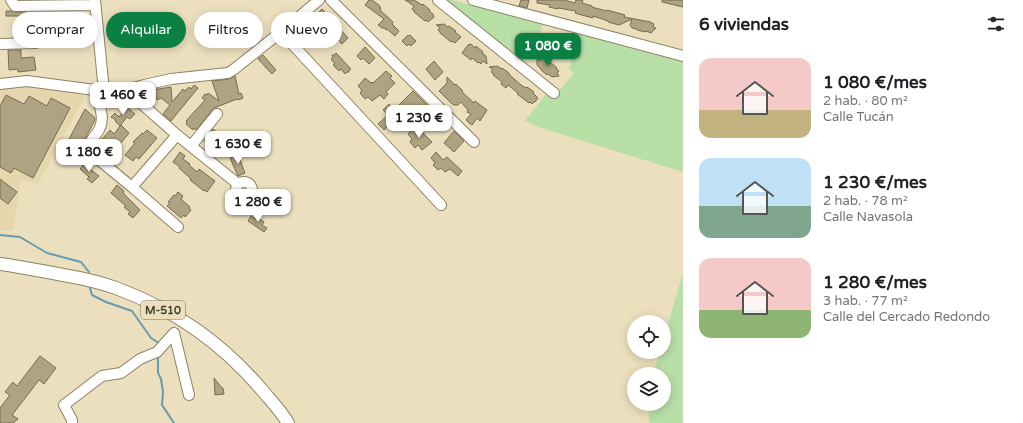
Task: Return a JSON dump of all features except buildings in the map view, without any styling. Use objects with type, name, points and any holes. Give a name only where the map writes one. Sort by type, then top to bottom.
[{"type":"main road","name":"M-510","points":[[0,264],[81,279],[115,288],[147,301],[169,313],[200,332],[240,366],[282,413],[288,423]]},
{"type":"street","points":[[11,0],[15,6],[95,3],[102,119],[99,130],[88,146],[87,150],[178,227]]},
{"type":"street","points":[[305,12],[319,0]]},
{"type":"street","points":[[331,0],[474,142]]},
{"type":"street","points":[[438,0],[554,92]]},
{"type":"street","points":[[473,0],[683,56]]},
{"type":"street","points":[[0,84],[27,81],[100,91],[126,90],[171,79],[228,73],[271,40]]},
{"type":"street","points":[[0,44],[12,44]]},
{"type":"street","points":[[296,48],[441,205]]},
{"type":"street","points":[[126,90],[238,184]]},
{"type":"street","points":[[191,146],[217,114]]},
{"type":"street","points":[[132,187],[178,134]]},
{"type":"street","points":[[72,423],[72,420],[64,405],[102,376],[121,373],[140,359],[157,352],[174,333],[189,395]]},
{"type":"shaded area","points":[[27,86],[86,95],[38,184],[21,179],[13,230],[0,231],[0,89]]},
{"type":"green space","points":[[445,0],[452,0],[543,24],[536,44],[522,61]]},
{"type":"green space","points":[[579,34],[683,62],[683,172],[541,128],[525,121],[546,94],[553,99],[574,73],[569,69]]},
{"type":"green space","points":[[683,273],[683,423],[649,423],[648,411],[671,411],[671,367],[655,367],[658,359],[671,359],[671,315]]},
{"type":"waterway","points":[[0,235],[20,237],[47,253],[81,262],[89,272]]},
{"type":"waterway","points":[[90,288],[92,295],[106,302],[132,311],[151,338],[159,343]]},
{"type":"waterway","points":[[158,355],[158,373],[161,379],[163,392],[162,405],[174,423]]}]
